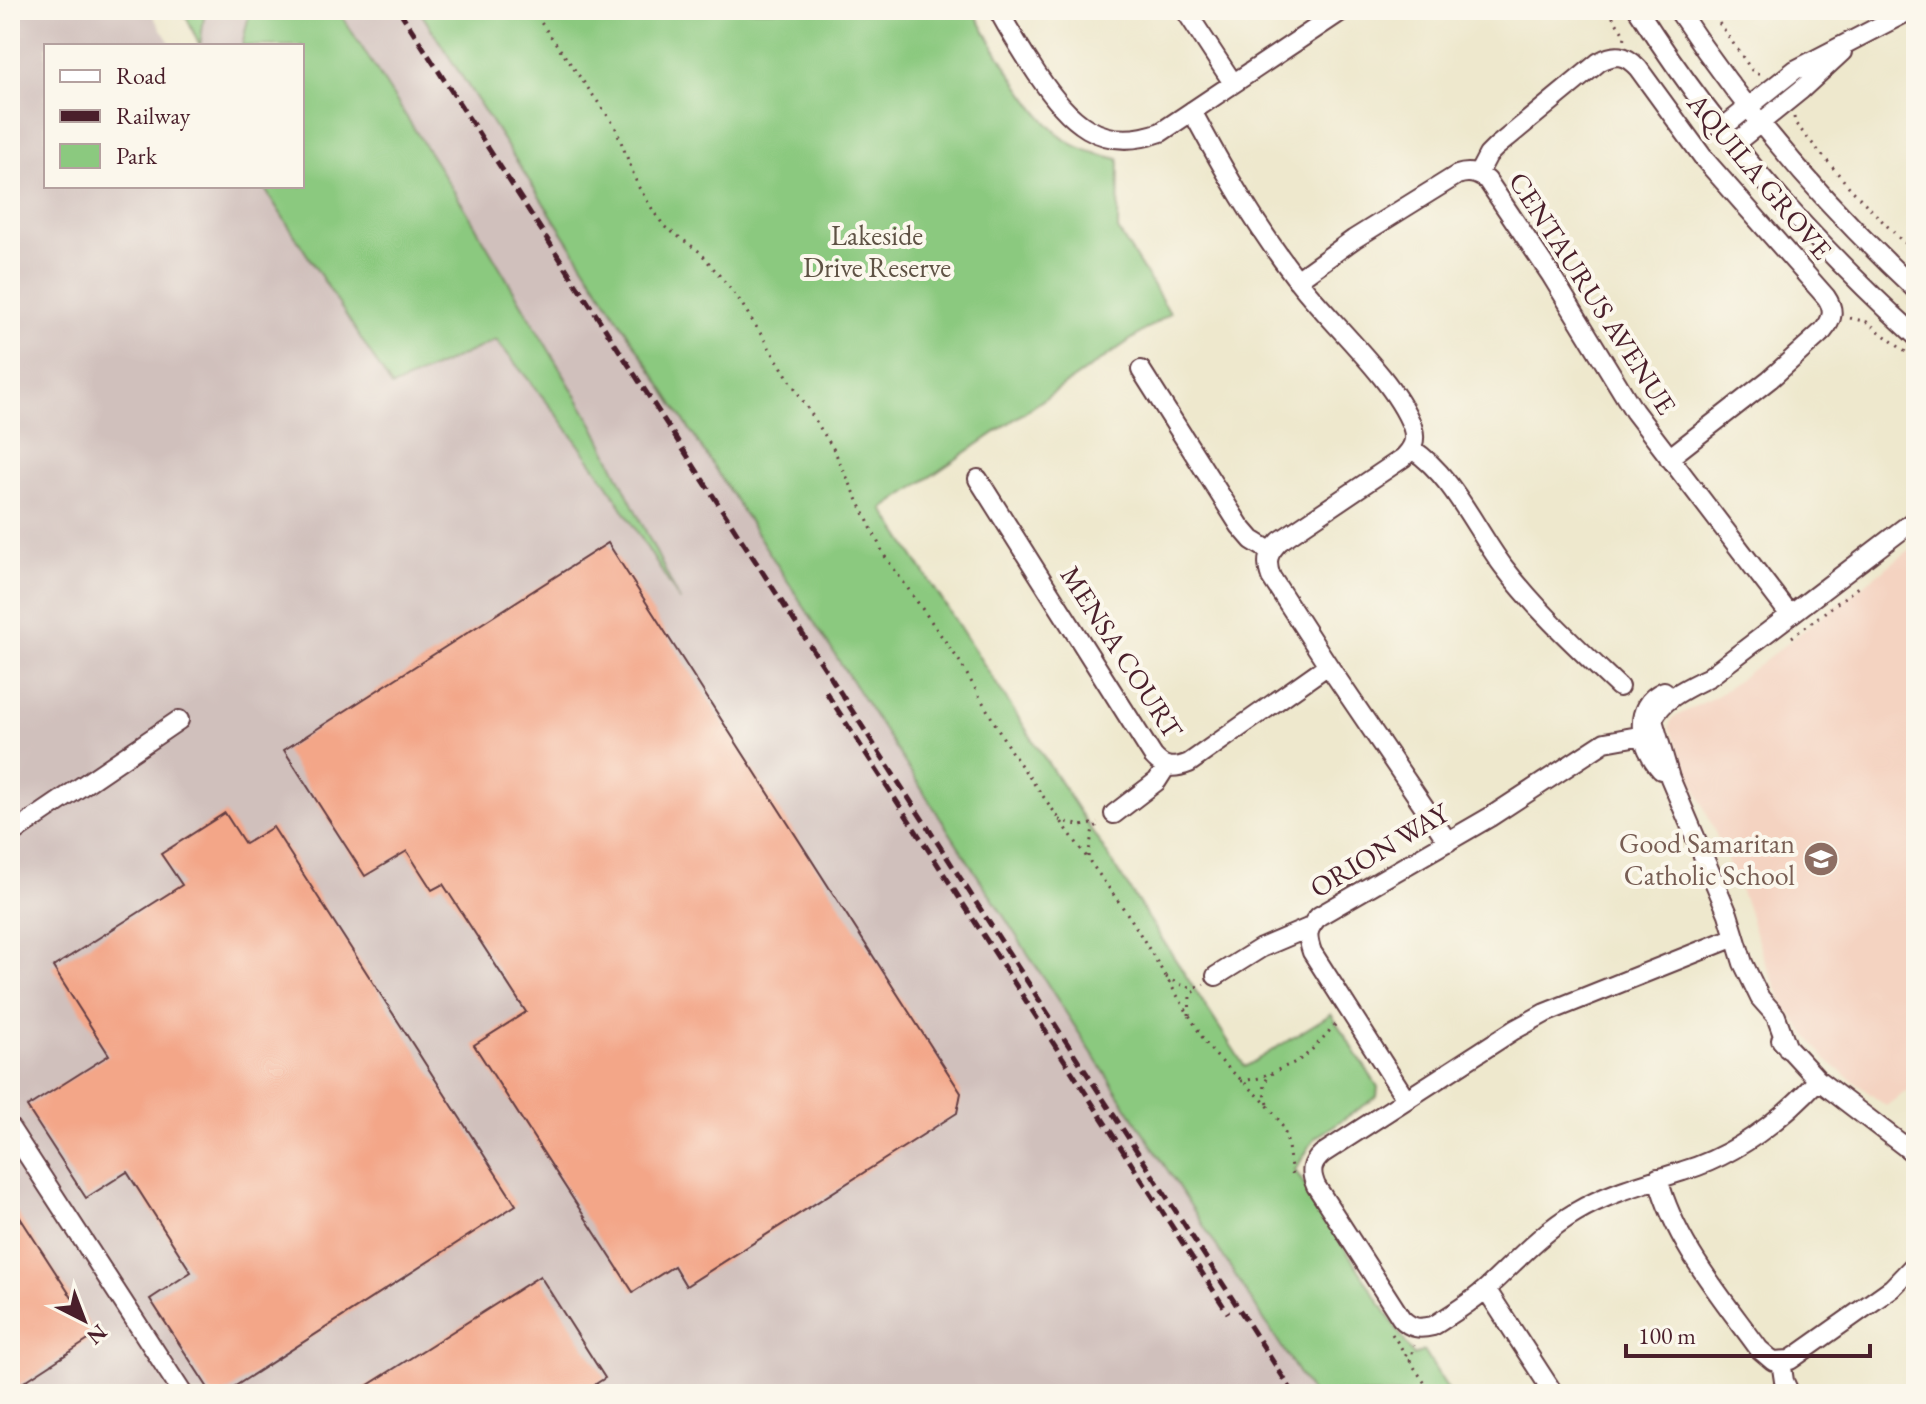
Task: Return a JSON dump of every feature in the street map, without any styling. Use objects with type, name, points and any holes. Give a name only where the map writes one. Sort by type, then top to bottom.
[{"type":"street","points":[[998,10],[1060,107],[1090,131],[1126,139],[1144,138],[1161,132],[1343,10]]},
{"type":"street","points":[[1185,10],[1233,83]]},
{"type":"street","points":[[1638,10],[1679,74],[1733,145],[1790,212],[1916,336]]},
{"type":"street","points":[[1721,129],[1795,70],[1911,10]]},
{"type":"street","points":[[1681,12],[1760,122],[1819,192],[1868,245],[1916,290]]},
{"type":"street","points":[[1733,145],[1801,90],[1856,39]]},
{"type":"street","name":"AQUILA GROVE","points":[[1478,174],[1496,147],[1599,62],[1621,55],[1638,68],[1705,160],[1826,297],[1833,314],[1823,331],[1770,379],[1669,458]]},
{"type":"street","points":[[1192,111],[1262,233],[1297,280],[1386,385],[1411,423],[1415,436],[1412,449],[1403,458],[1280,541],[1270,551],[1267,564],[1271,577],[1328,665],[1448,842]]},
{"type":"street","name":"CENTAURUS AVENUE","points":[[1297,280],[1354,239],[1457,175],[1467,172],[1487,180],[1530,242],[1613,380],[1790,615]]},
{"type":"street","points":[[1141,370],[1240,526],[1252,540],[1270,551]]},
{"type":"street","points":[[1412,449],[1438,470],[1502,564],[1553,625],[1619,687]]},
{"type":"street","name":"MENSA COURT","points":[[978,479],[1153,756],[1166,767],[1177,768],[1189,763],[1328,665]]},
{"type":"street","points":[[1916,519],[1709,677],[1683,690],[1656,712],[1649,734],[1667,761],[1670,778],[1743,963],[1760,998],[1776,1016],[1788,1049],[1818,1080],[1916,1155]]},
{"type":"street","points":[[10,835],[179,720]]},
{"type":"street","name":"ORION WAY","points":[[1406,1099],[1312,952],[1307,939],[1308,928],[1319,916],[1448,842],[1561,773],[1605,742],[1649,734]]},
{"type":"street","points":[[1114,814],[1147,790],[1166,767]]},
{"type":"street","points":[[1216,976],[1271,943],[1308,928]]},
{"type":"street","points":[[1735,937],[1545,1013],[1514,1030],[1322,1154],[1314,1162],[1311,1175],[1407,1324],[1416,1328],[1433,1326],[1486,1289],[1549,1230],[1574,1213],[1608,1195],[1685,1171],[1724,1155],[1770,1126],[1818,1080]]},
{"type":"street","points":[[10,1128],[183,1394]]},
{"type":"street","points":[[1658,1178],[1674,1226],[1692,1255],[1759,1349],[1773,1361],[1796,1356],[1892,1288],[1916,1263]]},
{"type":"street","points":[[1486,1289],[1554,1394]]},
{"type":"street","points":[[1781,1361],[1790,1394]]},
{"type":"path","points":[[532,10],[556,48],[615,126],[638,186],[656,215],[665,227],[700,252],[738,298],[834,450],[884,555],[960,662],[1010,750],[1131,919],[1218,1059],[1269,1108],[1282,1126],[1293,1176],[1299,1188]]},
{"type":"path","points":[[1608,10],[1625,36]]},
{"type":"path","points":[[1710,10],[1753,72],[1768,75]]},
{"type":"path","points":[[1793,112],[1795,123],[1851,189],[1901,240],[1916,244]]},
{"type":"path","points":[[1867,322],[1916,360]]},
{"type":"path","points":[[1782,645],[1870,578]]},
{"type":"path","points":[[1059,820],[1081,826],[1105,821],[1093,828],[1088,857]]},
{"type":"path","points":[[1163,975],[1179,985],[1199,987]]},
{"type":"path","points":[[1189,1016],[1190,996],[1216,976]]},
{"type":"path","points":[[1240,1081],[1260,1078],[1299,1060],[1350,1012]]},
{"type":"path","points":[[1269,1108],[1265,1096],[1266,1082],[1271,1072]]},
{"type":"path","points":[[1384,1322],[1432,1394]]},
{"type":"shaded area","points":[[10,10],[149,10],[171,44],[44,44],[44,188],[264,188],[392,386],[496,340],[556,413],[608,485],[674,591],[594,426],[466,210],[338,10],[419,10],[1312,1394],[10,1394]]},
{"type":"shaded area","points":[[205,10],[250,10],[242,44],[200,44]]},
{"type":"shaded area","name":"Good Samaritan Catholic School","points":[[1916,545],[1916,1084],[1886,1106],[1827,1061],[1785,1007],[1764,960],[1744,899],[1669,727],[1672,718],[1720,694]]},
{"type":"green space","points":[[183,10],[205,10],[199,44]]},
{"type":"green space","points":[[250,10],[338,10],[466,210],[594,426],[680,601],[608,485],[556,413],[496,340],[392,387],[264,188],[304,188],[304,44],[242,44]]},
{"type":"green space","name":"Lakeside Drive Reserve","points":[[419,10],[973,10],[1015,80],[1041,116],[1067,141],[1119,159],[1118,230],[1170,313],[883,509],[1245,1067],[1331,1014],[1378,1087],[1377,1097],[1315,1138],[1295,1170],[1414,1356],[1424,1351],[1451,1394],[1312,1394]]},
{"type":"building","points":[[608,543],[961,1093],[957,1113],[686,1286],[674,1266],[633,1292],[474,1045],[526,1012],[443,884],[432,890],[407,851],[365,876],[284,750]]},
{"type":"building","points":[[225,813],[245,844],[273,827],[516,1205],[223,1394],[212,1394],[150,1299],[191,1272],[127,1172],[86,1198],[27,1107],[109,1055],[53,967],[182,885],[161,854]]},
{"type":"building","points":[[10,1202],[96,1335],[10,1391]]},
{"type":"building","points":[[540,1276],[605,1378],[580,1394],[354,1394]]},
{"type":"railway","points":[[399,10],[1294,1394]]},
{"type":"railway","points":[[826,692],[1228,1313]]},
{"type":"place","name":"Good Samaritan Catholic School","points":[[1821,859]]}]
